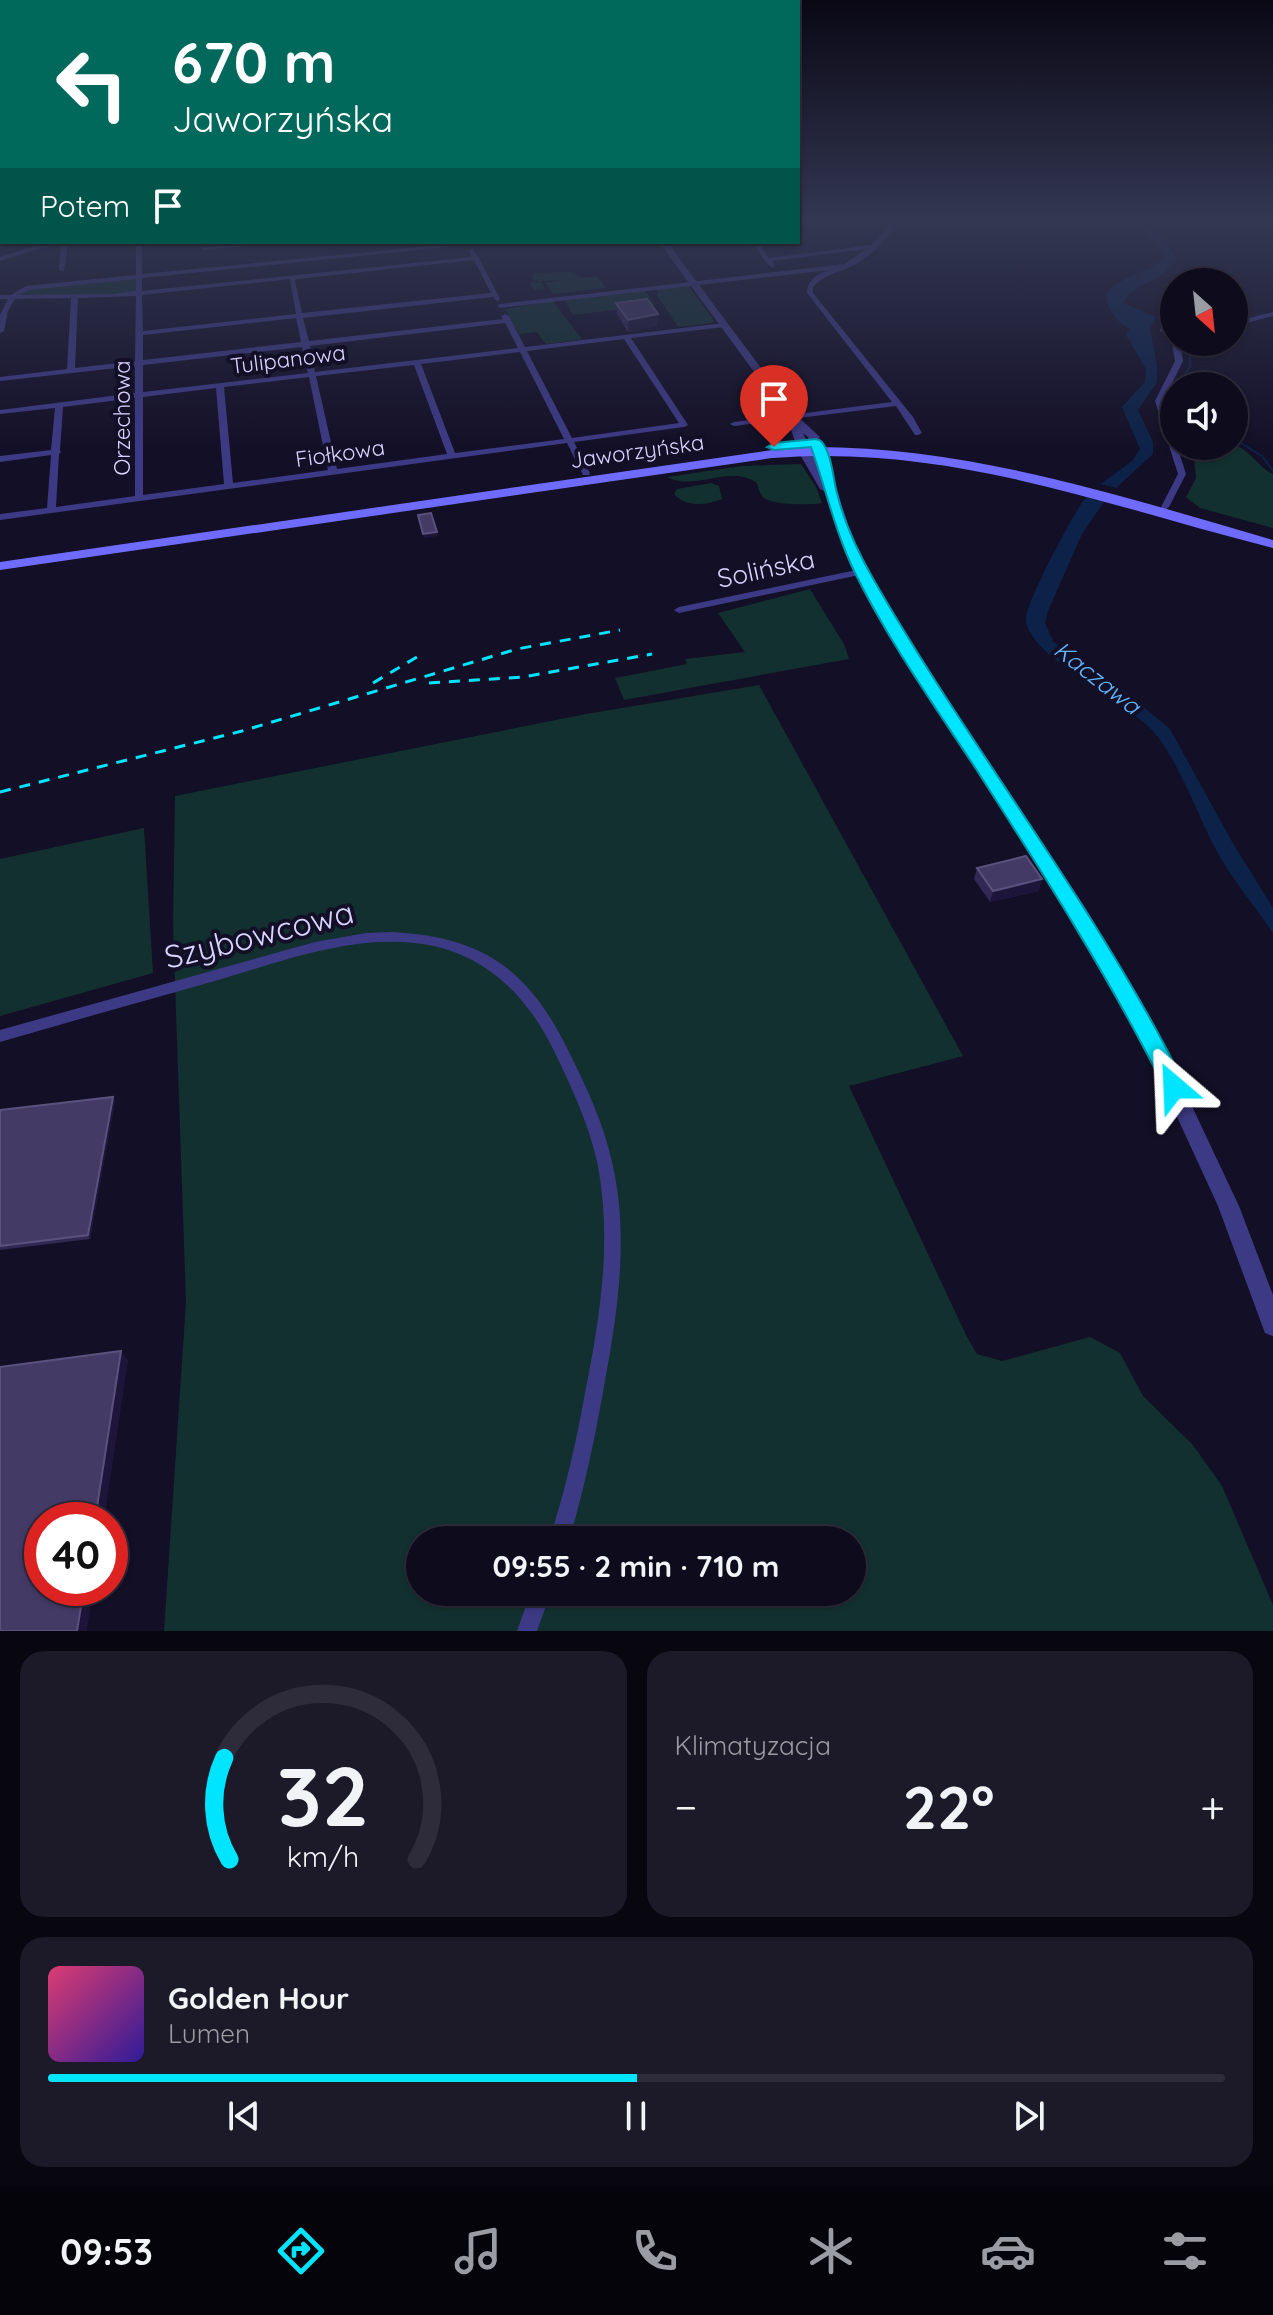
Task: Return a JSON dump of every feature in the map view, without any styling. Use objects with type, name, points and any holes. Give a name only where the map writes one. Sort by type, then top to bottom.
[{"type":"main road","name":"Jaworzyńska","points":[[0,566],[810,447]]},
{"type":"main road","name":"Jaworzyńska","points":[[0,558],[586,473],[810,447],[926,455],[985,466],[1131,501],[1273,544]]},
{"type":"main road","name":"Jaworzyńska","points":[[1131,501],[1273,536]]},
{"type":"street","points":[[0,331],[2,315],[11,298]]},
{"type":"street","points":[[71,371],[75,298]]},
{"type":"street","name":"Orzechowa","points":[[139,298],[139,498]]},
{"type":"street","points":[[295,298],[333,472]]},
{"type":"street","points":[[140,333],[466,298]]},
{"type":"street","points":[[496,298],[586,473]]},
{"type":"street","points":[[500,306],[566,298]]},
{"type":"street","points":[[704,298],[792,417],[810,447],[817,477],[830,493],[861,572],[906,650],[1080,914],[1141,1018],[1228,1206],[1273,1325]]},
{"type":"street","points":[[814,298],[918,433]]},
{"type":"street","points":[[1248,320],[1273,314]]},
{"type":"street","points":[[0,379],[507,321]]},
{"type":"street","name":"Tulipanowa","points":[[0,412],[724,325]]},
{"type":"street","name":"Fiołkowa","points":[[0,517],[684,425],[626,337]]},
{"type":"street","points":[[1165,507],[1182,474],[1159,401],[1179,361],[1178,356]]},
{"type":"street","points":[[417,363],[452,456]]},
{"type":"street","points":[[220,385],[229,486]]},
{"type":"street","points":[[51,511],[59,404]]},
{"type":"street","points":[[734,424],[896,404]]},
{"type":"street","points":[[0,459],[57,452]]},
{"type":"street","name":"Solińska","points":[[679,610],[861,572]]},
{"type":"street","name":"Szybowcowa","points":[[0,1036],[313,948],[370,937],[438,941],[479,956],[514,979],[539,1008],[550,1027],[586,1108],[601,1147],[611,1209],[613,1270],[609,1309],[582,1456],[563,1526]]},
{"type":"street","points":[[527,1631],[536,1606]]},
{"type":"green space","points":[[650,298],[655,305],[573,315],[565,300]]},
{"type":"green space","points":[[659,298],[697,298],[714,321],[712,323],[678,327]]},
{"type":"green space","points":[[553,301],[582,339],[546,344],[537,332],[519,334],[505,309]]},
{"type":"green space","points":[[1248,453],[1273,474],[1273,528],[1200,508],[1186,497],[1196,478],[1194,460],[1248,460]]},
{"type":"green space","points":[[801,464],[822,503],[773,502],[762,496],[757,483],[735,476],[689,482],[667,477],[742,466]]},
{"type":"green space","points":[[711,483],[719,486],[722,499],[697,504],[684,502],[674,494],[677,489]]},
{"type":"green space","points":[[810,589],[845,646],[849,659],[624,700],[615,678],[687,664],[685,659],[745,652],[718,613]]},
{"type":"green space","points":[[759,685],[963,1056],[849,1086],[967,1337],[977,1354],[1002,1361],[1090,1337],[1120,1353],[1143,1396],[1193,1445],[1222,1486],[1273,1605],[1273,1631],[164,1631],[186,1302],[173,925],[175,796],[586,714]]},
{"type":"green space","points":[[144,828],[153,973],[0,1016],[0,859]]},
{"type":"water","points":[[1107,298],[1126,298],[1123,303],[1156,317],[1150,328],[1157,366],[1157,382],[1138,410],[1153,442],[1153,454],[1116,488],[1101,484],[1132,461],[1140,449],[1122,407],[1145,382],[1146,369],[1126,335],[1130,329],[1113,314]]},
{"type":"water","name":"Kaczawa","points":[[1086,497],[1104,502],[1082,534],[1045,623],[1053,641],[1068,655],[1123,690],[1170,729],[1231,840],[1273,908],[1273,933],[1221,859],[1158,737],[1135,716],[1060,663],[1032,635],[1026,621],[1033,597],[1061,539]]},
{"type":"building","points":[[647,299],[658,314],[628,320],[616,303]]},
{"type":"building","points":[[431,513],[437,532],[423,534],[418,515]]},
{"type":"building","points":[[1026,856],[1042,879],[993,891],[977,868]]},
{"type":"building","points":[[113,1097],[88,1235],[0,1246],[0,1110]]},
{"type":"building","points":[[121,1351],[98,1502],[24,1502],[24,1606],[81,1606],[77,1631],[0,1631],[0,1367]]},
{"type":"waterway","points":[[1186,372],[1190,367],[1190,356]]},
{"type":"waterway","points":[[1248,448],[1262,456],[1273,471]]},
{"type":"railway","points":[[0,792],[242,731],[517,649],[620,630]]},
{"type":"railway","points":[[373,683],[422,654]]},
{"type":"railway","points":[[429,683],[523,677],[652,654]]},
{"type":"route","points":[[774,447],[816,443],[830,493],[861,572],[906,650],[1080,914],[1141,1018],[1174,1087]]}]
